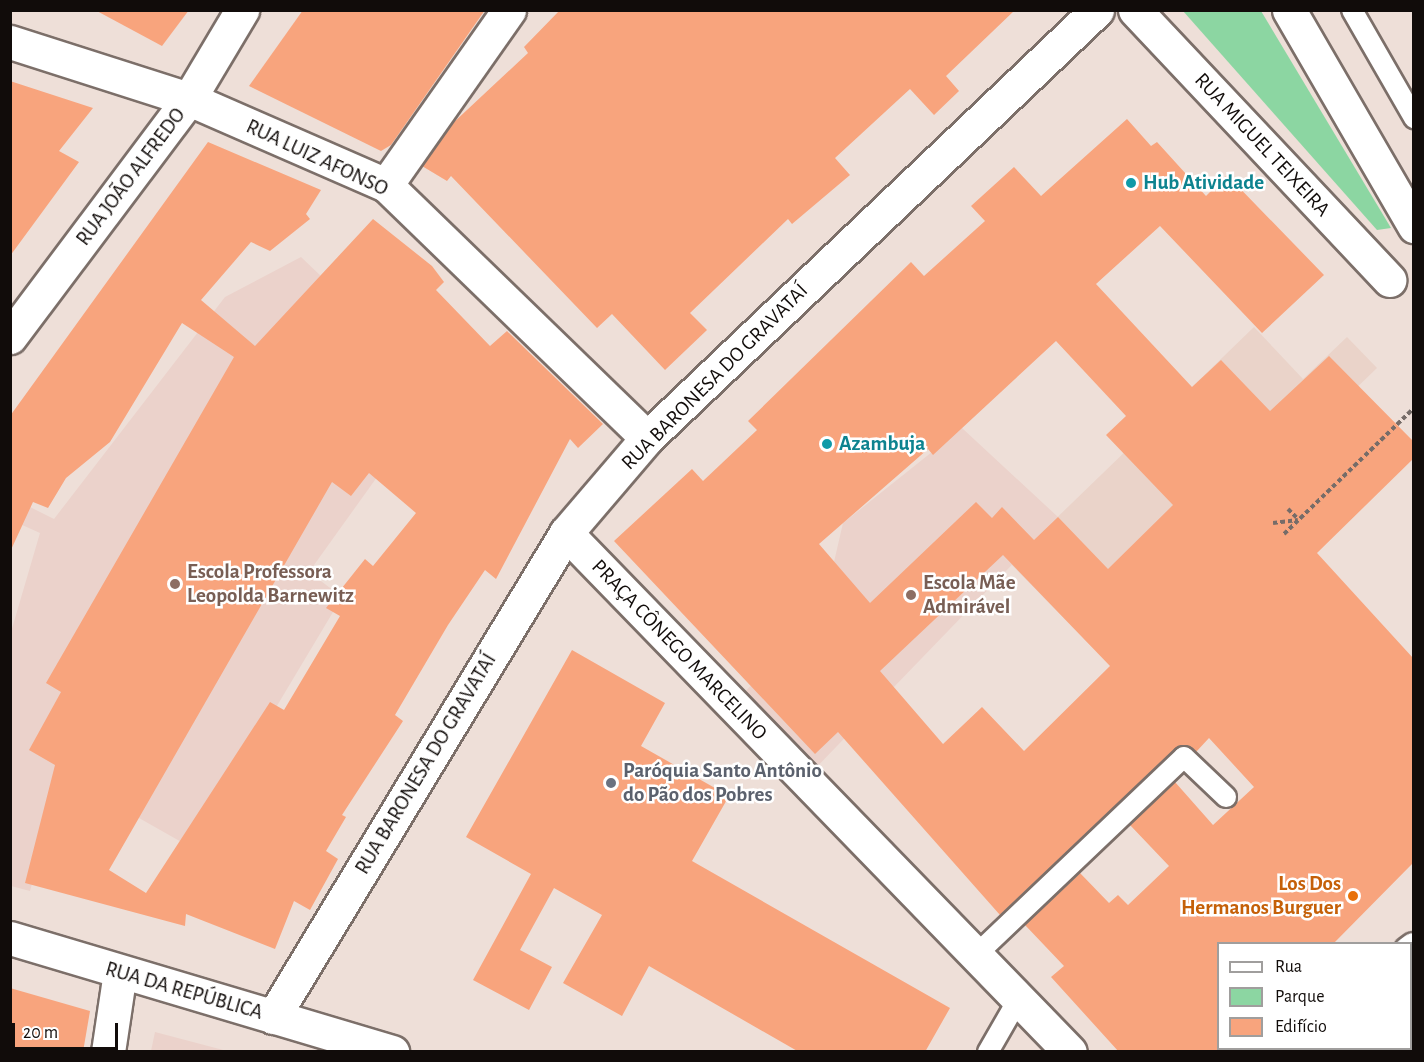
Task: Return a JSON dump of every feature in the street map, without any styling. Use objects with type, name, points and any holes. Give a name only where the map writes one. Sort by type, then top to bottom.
[{"type":"street","name":"RUA JOÃO ALFREDO","points":[[10,337],[189,99],[242,10]]},
{"type":"street","points":[[386,185],[509,10]]},
{"type":"street","name":"RUA BARONESA DO GRAVATAÍ","points":[[273,1017],[566,533],[646,438],[1096,10]]},
{"type":"street","name":"RUA MIGUEL TEIXEIRA","points":[[1135,10],[1389,280]]},
{"type":"street","points":[[1288,10],[1413,226]]},
{"type":"street","name":"RUA LUIZ AFONSO","points":[[10,42],[189,99],[386,185],[646,438]]},
{"type":"street","name":"PRAÇA CÔNEGO MARCELINO","points":[[566,533],[978,953],[1070,1052]]},
{"type":"street","name":"RUA DA REPÚBLICA","points":[[10,938],[392,1052]]},
{"type":"street","points":[[108,1052],[120,972]]},
{"type":"lane","points":[[1352,10],[1413,118]]},
{"type":"lane","points":[[978,953],[1184,757],[1226,797]]},
{"type":"lane","points":[[988,1052],[1019,998]]},
{"type":"path","points":[[1284,534],[1413,408]]},
{"type":"path","points":[[1288,509],[1298,520]]},
{"type":"path","points":[[1273,523],[1298,520]]},
{"type":"shaded area","name":"Escola Professora Leopolda Barnewitz","points":[[301,257],[323,278],[400,445],[309,572],[342,597],[192,848],[63,775],[30,891],[11,886],[11,632],[40,533],[11,520],[10,497],[54,519],[225,297]]},
{"type":"shaded area","points":[[1254,327],[1303,379],[1347,337],[1377,368],[1090,645],[1010,563]]},
{"type":"shaded area","name":"Escola Mãe Admirável","points":[[962,428],[1058,517],[809,775],[736,701],[851,582],[834,562],[843,523]]},
{"type":"shaded area","points":[[155,1032],[227,1051],[151,1051]]},
{"type":"green space","points":[[1183,11],[1261,11],[1391,228],[1377,230]]},
{"type":"green space","points":[[1413,1014],[1413,1051],[1374,1051],[1412,1050]]},
{"type":"building","points":[[95,10],[189,10],[162,46]]},
{"type":"building","points":[[303,10],[485,10],[391,145],[381,151],[249,86]]},
{"type":"building","points":[[560,10],[1015,10],[946,76],[959,91],[934,115],[910,89],[835,158],[850,175],[792,224],[788,219],[690,313],[707,330],[665,370],[612,314],[597,328],[451,176],[447,181],[422,166],[452,124],[528,53],[524,47]]},
{"type":"building","points":[[10,81],[93,108],[59,151],[79,162],[10,256]]},
{"type":"building","points":[[1127,119],[1151,146],[1157,142],[1206,196],[1227,175],[1324,275],[1262,333],[1160,226],[1096,284],[1192,387],[1221,360],[1270,411],[1329,356],[1413,441],[1413,459],[1317,553],[1413,658],[1413,863],[1335,942],[1217,942],[1218,1052],[1119,1052],[1051,977],[1064,966],[1025,925],[1080,873],[1109,903],[1118,895],[1128,905],[1169,866],[1130,825],[1175,782],[1213,825],[1254,787],[1209,738],[1196,752],[1186,745],[1176,748],[1000,915],[838,732],[815,754],[614,541],[692,469],[703,481],[757,430],[748,421],[911,262],[924,276],[985,221],[971,206],[1014,167],[1041,196]],"holes":[[[1056,341],[1126,416],[1106,435],[1173,505],[1108,569],[1058,517],[1034,540],[1002,507],[992,518],[976,502],[870,603],[819,544],[928,449],[933,455]],[[1003,555],[1110,666],[1024,751],[982,707],[943,744],[880,671]]]},
{"type":"building","points":[[208,142],[321,190],[306,214],[310,219],[270,251],[251,242],[201,300],[255,346],[373,219],[432,266],[444,282],[436,290],[490,346],[507,331],[603,424],[578,448],[570,439],[496,579],[485,570],[448,625],[395,715],[403,721],[342,815],[346,817],[326,851],[338,859],[310,910],[294,901],[275,949],[186,914],[185,926],[25,883],[55,765],[29,750],[61,692],[46,683],[234,357],[182,323],[110,442],[66,478],[48,508],[33,502],[10,552],[10,416]],"holes":[[[369,473],[416,513],[373,566],[365,559],[326,608],[340,616],[284,710],[270,702],[146,893],[109,870],[332,482],[351,496]]]},
{"type":"building","name":"Paróquia Santo Antônio do Pão dos Pobres","points":[[572,650],[665,703],[641,746],[729,796],[692,861],[950,1008],[925,1052],[799,1052],[649,966],[622,1016],[563,983],[602,915],[554,888],[520,950],[552,967],[529,1010],[473,980],[531,874],[466,837]]},
{"type":"building","points":[[10,988],[90,1011],[83,1052],[10,1052]]},
{"type":"place","name":"Hub Atividade","points":[[1131,183]]},
{"type":"place","name":"Azambuja","points":[[827,444]]},
{"type":"place","name":"Escola Professora Leopolda Barnewitz","points":[[175,584]]},
{"type":"place","name":"Escola Mãe Admirável","points":[[911,595]]},
{"type":"place","name":"Paróquia Santo Antônio do Pão dos Pobres","points":[[611,783]]},
{"type":"place","name":"Los Dos Hermanos Burguer","points":[[1353,896]]}]
